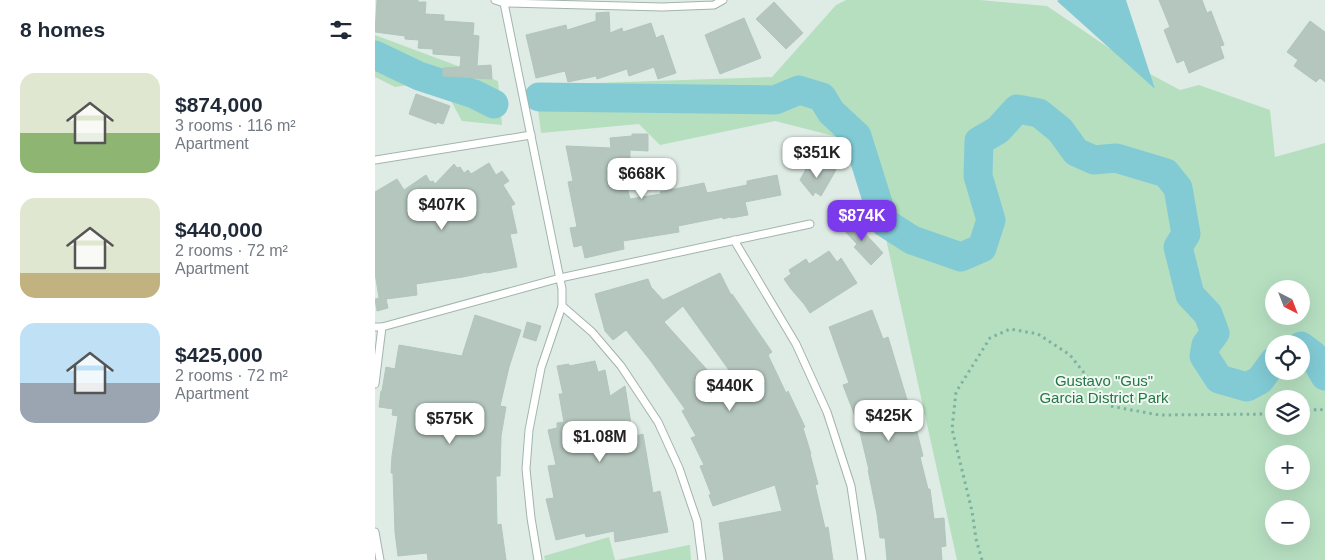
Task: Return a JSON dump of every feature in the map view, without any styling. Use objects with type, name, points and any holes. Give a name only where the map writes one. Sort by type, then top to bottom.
[{"type":"lane","points":[[495,0],[504,4],[586,3],[662,6],[714,5],[723,0]]},
{"type":"lane","points":[[504,4],[562,289],[562,306],[541,368],[529,430],[526,469],[538,560]]},
{"type":"lane","points":[[375,160],[531,134]]},
{"type":"lane","points":[[375,384],[378,327],[560,278],[810,224]]},
{"type":"lane","points":[[734,240],[796,344],[827,412],[851,486],[862,560]]},
{"type":"lane","points":[[562,306],[592,332],[621,366],[658,422],[679,468],[697,521],[702,560]]},
{"type":"lane","points":[[375,532],[380,560]]},
{"type":"path","points":[[982,560],[952,429],[956,392],[990,338],[1010,329],[1038,334],[1070,355],[1110,406],[1159,415],[1265,414]]},
{"type":"path","points":[[1310,411],[1325,410]]},
{"type":"green space","name":"Gustavo \"Gus\" Garcia District Park","points":[[846,0],[980,0],[1047,6],[1137,67],[1180,90],[1199,85],[1270,110],[1275,157],[1325,143],[1325,560],[957,560],[865,144],[775,121],[660,145],[639,124],[541,133],[535,85],[772,77],[836,5]]},
{"type":"green space","points":[[375,35],[498,81],[502,125],[462,121],[450,99],[408,85],[395,87],[375,77]]},
{"type":"green space","points":[[609,537],[615,560],[545,560],[544,556]]},
{"type":"green space","points":[[689,545],[691,560],[617,560]]},
{"type":"water","points":[[1126,0],[1155,89],[1057,1]]},
{"type":"building","points":[[377,0],[418,0],[418,2],[426,2],[425,14],[444,15],[444,21],[474,23],[473,35],[479,36],[477,66],[491,65],[492,79],[443,76],[443,68],[460,67],[461,56],[433,54],[433,49],[418,48],[419,40],[405,39],[405,36],[375,32]]},
{"type":"building","points":[[1159,0],[1202,0],[1207,13],[1211,11],[1224,45],[1220,46],[1224,58],[1189,73],[1184,60],[1177,63],[1164,30],[1170,27]]},
{"type":"building","points":[[774,2],[803,33],[786,49],[756,19]]},
{"type":"building","points":[[609,12],[610,33],[622,28],[623,32],[651,23],[656,38],[663,35],[676,73],[658,79],[654,67],[629,76],[627,69],[597,79],[596,76],[568,82],[565,71],[536,78],[526,35],[566,25],[567,30],[596,21],[596,13]]},
{"type":"building","points":[[744,18],[761,58],[720,74],[705,35]]},
{"type":"building","points":[[1310,21],[1325,32],[1325,82],[1320,78],[1316,82],[1294,66],[1298,60],[1287,52]]},
{"type":"building","points":[[416,94],[450,106],[443,124],[437,122],[436,124],[409,114]]},
{"type":"building","points":[[632,134],[648,134],[648,151],[630,150],[630,159],[620,159],[630,199],[661,194],[660,192],[704,183],[707,193],[747,185],[747,181],[777,175],[781,195],[745,202],[748,215],[723,219],[723,217],[678,226],[679,232],[623,241],[624,249],[585,258],[582,245],[574,247],[570,228],[577,227],[568,182],[573,181],[566,146],[611,148],[610,138],[632,136]]},
{"type":"building","points":[[489,163],[496,175],[502,171],[509,181],[503,185],[515,204],[511,206],[517,233],[510,234],[517,267],[416,284],[417,295],[386,299],[388,308],[377,311],[375,299],[379,298],[375,273],[375,192],[397,179],[404,190],[426,175],[430,182],[433,181],[435,184],[454,164],[457,168],[460,167],[464,173],[468,170],[471,174]]},
{"type":"building","points":[[825,164],[836,170],[821,196],[815,192],[813,196],[800,180],[806,169],[816,167],[822,170]]},
{"type":"building","points":[[851,218],[883,253],[871,265],[854,247],[857,244],[841,227]]},
{"type":"building","points":[[829,251],[837,262],[841,258],[857,283],[810,313],[784,279],[791,274],[789,270],[806,259],[809,264]]},
{"type":"building","points":[[720,273],[731,295],[772,352],[768,355],[805,427],[803,428],[818,484],[815,485],[825,528],[828,527],[833,560],[724,560],[719,523],[782,511],[775,485],[713,506],[709,495],[711,494],[700,466],[704,465],[691,438],[696,436],[682,411],[685,409],[626,330],[613,340],[605,331],[595,294],[648,279],[651,287],[663,300]],"holes":[[[683,306],[739,384],[728,393],[664,322]]]},
{"type":"building","points":[[872,310],[883,339],[888,337],[908,403],[902,404],[910,429],[916,428],[923,456],[920,457],[928,489],[930,489],[934,519],[944,518],[946,546],[941,547],[942,560],[887,560],[885,538],[880,538],[869,470],[858,424],[843,385],[849,383],[829,327]]},
{"type":"building","points":[[475,315],[521,330],[509,367],[500,406],[506,407],[501,436],[500,476],[496,476],[497,525],[501,524],[506,560],[428,560],[427,553],[398,556],[395,532],[393,473],[391,473],[398,416],[392,415],[393,409],[379,407],[386,367],[395,369],[399,345],[462,356]]},
{"type":"building","points":[[527,322],[541,326],[536,341],[523,337]]},
{"type":"building","points":[[595,361],[598,372],[605,370],[610,396],[625,386],[633,437],[643,434],[653,493],[660,491],[668,532],[615,542],[614,531],[586,537],[585,533],[556,540],[546,499],[554,498],[548,466],[556,465],[548,430],[557,428],[557,423],[564,422],[559,394],[563,394],[557,366],[569,364],[569,366]]},
{"type":"waterway","points":[[375,55],[419,76],[474,94],[494,104]]},
{"type":"waterway","points":[[539,97],[775,100],[799,90],[822,97],[831,112],[857,136],[884,222],[912,240],[961,257],[982,248],[991,220],[978,176],[979,141],[998,130],[1017,109],[1039,113],[1060,130],[1076,152],[1094,160],[1116,158],[1166,173],[1178,188],[1186,234],[1178,247],[1190,295],[1208,314],[1215,333],[1206,345],[1204,356],[1219,379],[1247,387],[1260,380],[1265,373]]},
{"type":"waterway","points":[[1310,353],[1325,376]]}]
